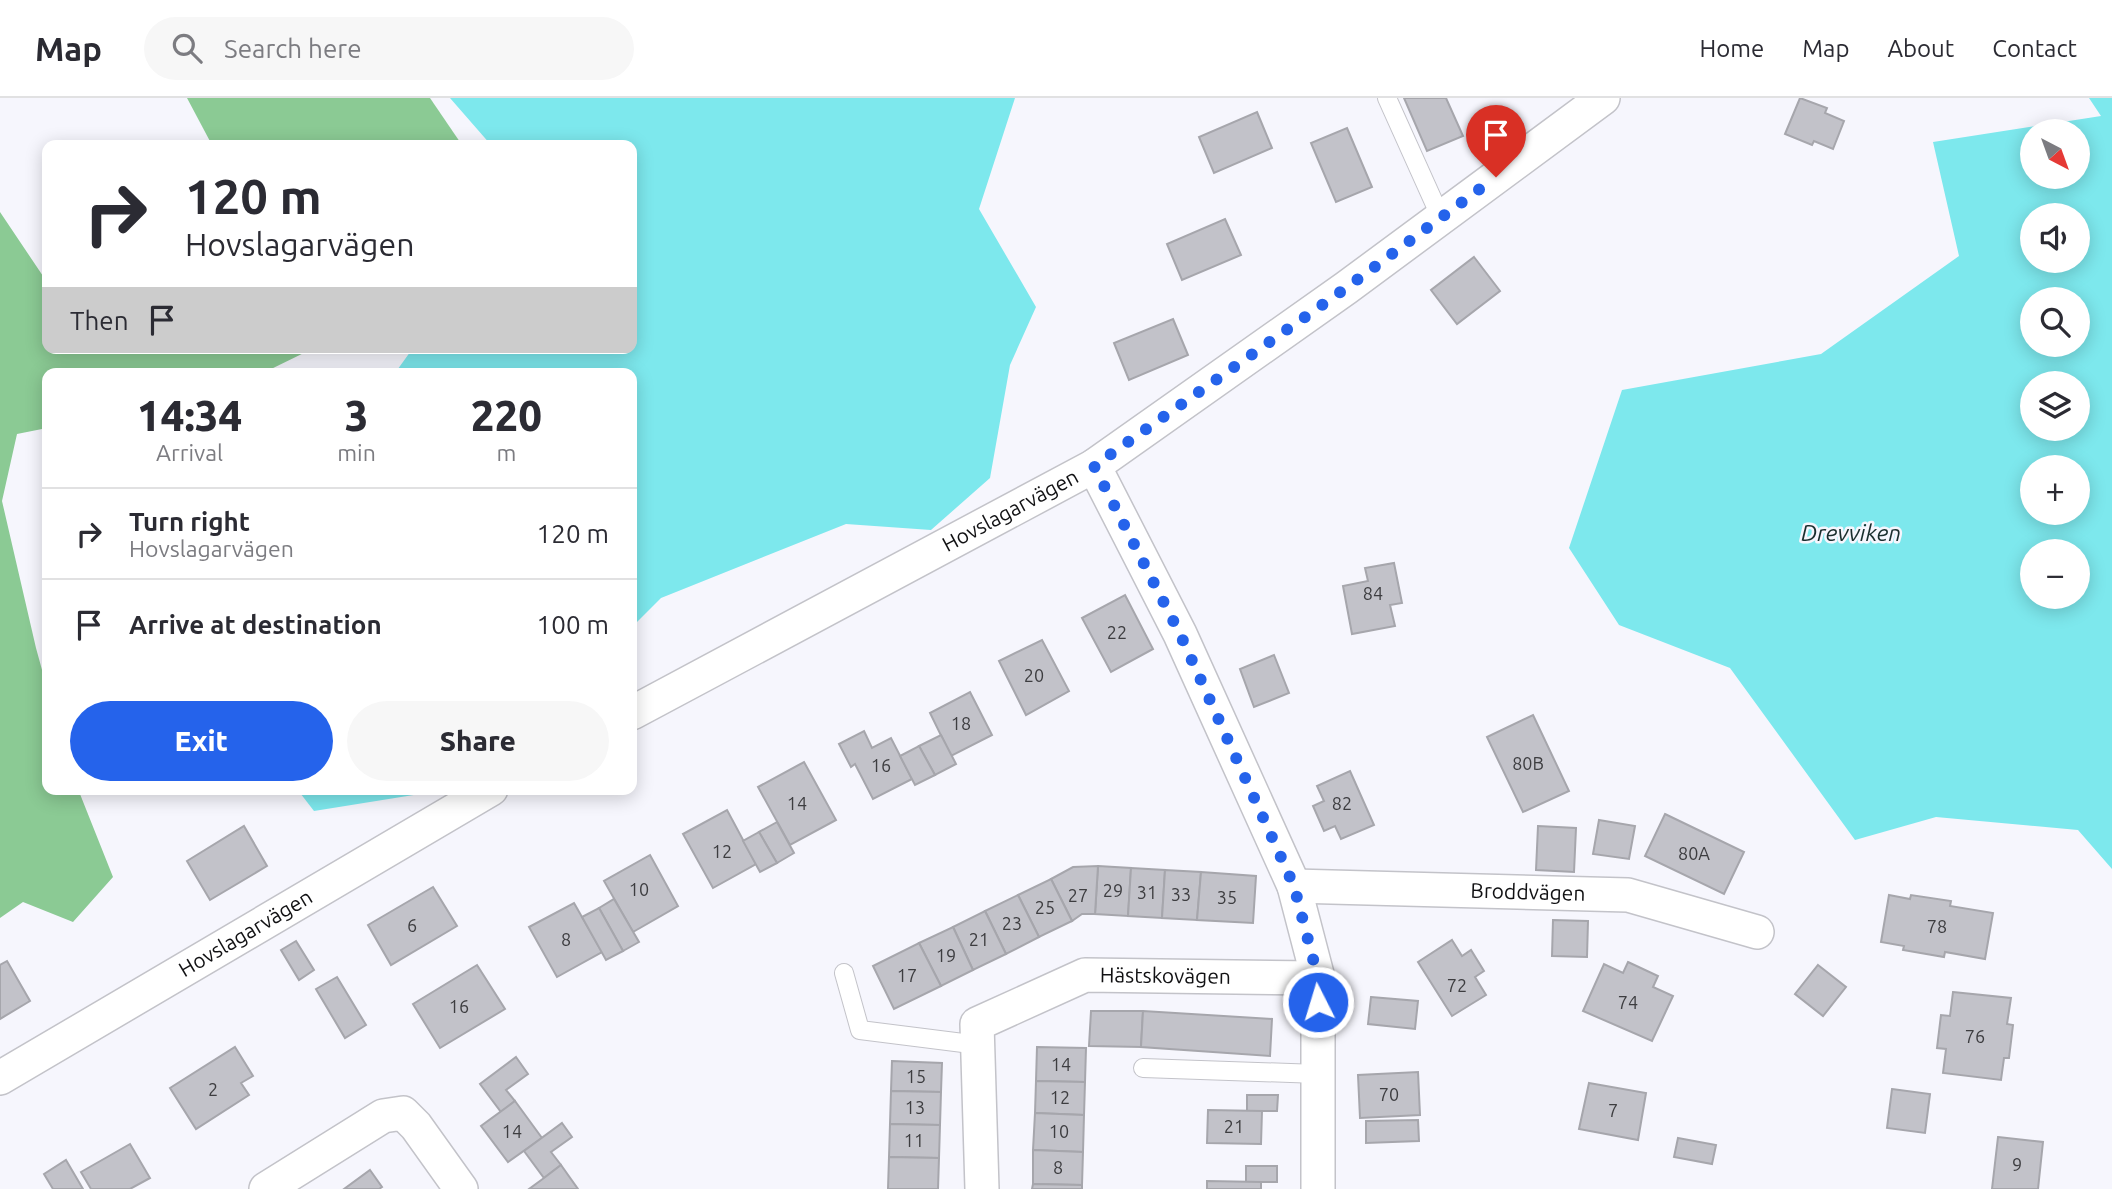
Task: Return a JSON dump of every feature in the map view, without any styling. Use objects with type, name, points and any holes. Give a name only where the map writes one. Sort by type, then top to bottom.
[{"type":"street","name":"Hovslagarvägen","points":[[637,709],[1094,466],[1441,218],[1602,98]]},
{"type":"street","points":[[1094,466],[1180,634],[1294,886],[1318,978],[1318,1189]]},
{"type":"street","name":"Hovslagarvägen","points":[[0,1077],[481,795]]},
{"type":"street","name":"Broddvägen","points":[[1294,886],[1628,895],[1757,932]]},
{"type":"street","name":"Hästskovägen","points":[[982,1189],[977,1024],[1085,975],[1318,978]]},
{"type":"street","points":[[266,1189],[383,1116],[403,1113],[416,1126],[461,1189]]},
{"type":"lane","points":[[1387,98],[1441,218]]},
{"type":"lane","points":[[844,973],[860,1030],[979,1045]]},
{"type":"lane","points":[[1143,1068],[1318,1074]]},
{"type":"green space","points":[[187,98],[430,98],[459,140],[209,140]]},
{"type":"green space","points":[[0,212],[42,275],[42,354],[302,354],[273,368],[42,368],[42,429],[17,434],[2,501],[42,670],[42,795],[80,795],[113,877],[73,922],[23,902],[0,918]]},
{"type":"water","points":[[450,98],[1015,98],[979,209],[1036,307],[1010,365],[990,478],[931,530],[846,524],[661,598],[637,622],[637,368],[399,368],[409,354],[637,354],[637,140],[487,140]]},
{"type":"water","name":"Drevviken","points":[[2089,98],[2112,98],[2112,869],[2078,830],[1936,817],[1855,840],[1730,668],[1619,625],[1569,548],[1622,390],[1821,354],[1959,256],[1933,142],[2020,129],[2020,189],[2090,189],[2090,119],[2082,119],[2101,116]]},
{"type":"water","points":[[302,795],[414,795],[314,811]]},
{"type":"building","points":[[1404,98],[1446,98],[1463,136],[1427,151]]},
{"type":"building","points":[[1800,98],[1827,108],[1825,113],[1844,121],[1833,149],[1814,141],[1812,145],[1785,134]]},
{"type":"building","points":[[1257,112],[1272,148],[1214,173],[1199,137]]},
{"type":"building","points":[[1347,128],[1372,187],[1336,202],[1311,143]]},
{"type":"building","points":[[1225,219],[1241,255],[1182,280],[1167,244]]},
{"type":"building","points":[[1474,257],[1500,291],[1457,324],[1431,290]]},
{"type":"building","points":[[1173,319],[1188,355],[1129,380],[1114,343]]},
{"type":"building","points":[[1394,563],[1402,603],[1390,605],[1395,626],[1352,634],[1343,586],[1368,581],[1365,568]]},
{"type":"building","points":[[1125,595],[1153,649],[1111,672],[1082,618]]},
{"type":"building","points":[[1042,640],[1069,691],[1026,715],[999,661]]},
{"type":"building","points":[[1274,655],[1289,693],[1254,707],[1240,669]]},
{"type":"building","points":[[970,692],[992,735],[951,756],[930,713]]},
{"type":"building","points":[[1533,715],[1569,791],[1523,812],[1487,737]]},
{"type":"building","points":[[864,731],[872,748],[891,738],[912,779],[873,799],[855,764],[851,767],[839,744]]},
{"type":"building","points":[[941,735],[956,764],[935,775],[919,746]]},
{"type":"building","points":[[919,746],[935,775],[915,785],[900,756]]},
{"type":"building","points":[[804,762],[836,820],[790,845],[758,787]]},
{"type":"building","points":[[1350,771],[1374,825],[1341,839],[1335,826],[1324,831],[1313,806],[1324,801],[1317,786]]},
{"type":"building","points":[[727,810],[756,864],[713,888],[683,834]]},
{"type":"building","points":[[1665,814],[1744,852],[1724,894],[1645,856]]},
{"type":"building","points":[[1599,820],[1635,826],[1629,859],[1593,854]]},
{"type":"building","points":[[777,822],[794,853],[777,863],[759,832]]},
{"type":"building","points":[[244,826],[267,866],[210,900],[187,861]]},
{"type":"building","points":[[1538,826],[1576,828],[1574,872],[1536,870]]},
{"type":"building","points":[[759,832],[777,863],[760,872],[743,841]]},
{"type":"building","points":[[650,855],[678,906],[633,932],[604,881]]},
{"type":"building","points":[[1098,866],[1131,868],[1128,916],[1095,914]]},
{"type":"building","points":[[1098,866],[1095,914],[1082,914],[1072,921],[1051,879],[1073,867]]},
{"type":"building","points":[[1131,868],[1165,870],[1162,918],[1128,916]]},
{"type":"building","points":[[1165,870],[1201,872],[1197,920],[1162,918]]},
{"type":"building","points":[[1201,872],[1256,876],[1253,923],[1197,920]]},
{"type":"building","points":[[1051,879],[1072,921],[1039,937],[1018,895]]},
{"type":"building","points":[[433,887],[457,926],[391,965],[368,925]]},
{"type":"building","points":[[1018,895],[1039,937],[1006,954],[985,911]]},
{"type":"building","points":[[1889,895],[1910,899],[1911,895],[1951,901],[1950,906],[1993,913],[1985,959],[1945,952],[1944,957],[1903,950],[1904,946],[1881,942]]},
{"type":"building","points":[[614,899],[639,942],[623,951],[599,908]]},
{"type":"building","points":[[574,903],[602,952],[557,977],[529,927]]},
{"type":"building","points":[[599,908],[623,951],[606,960],[582,917]]},
{"type":"building","points":[[985,911],[1006,954],[973,970],[953,927]]},
{"type":"building","points":[[1553,920],[1588,921],[1587,957],[1552,956]]},
{"type":"building","points":[[953,927],[973,970],[941,986],[919,943]]},
{"type":"building","points":[[1452,940],[1462,956],[1471,950],[1484,971],[1475,977],[1486,995],[1452,1016],[1418,962]]},
{"type":"building","points":[[296,941],[314,970],[299,980],[281,950]]},
{"type":"building","points":[[919,943],[941,986],[894,1009],[873,966]]},
{"type":"building","points":[[7,961],[30,1001],[0,1019],[0,965]]},
{"type":"building","points":[[1628,962],[1658,976],[1653,987],[1673,996],[1652,1041],[1583,1011],[1604,964],[1623,973]]},
{"type":"building","points":[[477,965],[505,1009],[440,1048],[413,1004]]},
{"type":"building","points":[[1818,965],[1846,987],[1823,1016],[1795,994]]},
{"type":"building","points":[[337,977],[366,1025],[345,1038],[316,989]]},
{"type":"building","points":[[1953,992],[2011,998],[2007,1024],[2013,1025],[2009,1058],[2004,1058],[2001,1080],[1943,1073],[1946,1049],[1937,1048],[1941,1015],[1950,1016]]},
{"type":"building","points":[[1371,997],[1418,1001],[1415,1029],[1368,1024]]},
{"type":"building","points":[[1091,1011],[1143,1011],[1141,1047],[1089,1046]]},
{"type":"building","points":[[1143,1011],[1272,1019],[1270,1056],[1141,1047]]},
{"type":"building","points":[[235,1047],[253,1076],[241,1083],[249,1095],[196,1129],[170,1088]]},
{"type":"building","points":[[1037,1047],[1086,1048],[1085,1082],[1036,1081]]},
{"type":"building","points":[[516,1057],[528,1074],[506,1090],[515,1101],[501,1112],[480,1084]]},
{"type":"building","points":[[892,1061],[942,1063],[941,1092],[891,1091]]},
{"type":"building","points":[[1418,1072],[1420,1115],[1360,1118],[1358,1075]]},
{"type":"building","points":[[1036,1081],[1085,1082],[1084,1115],[1035,1113]]},
{"type":"building","points":[[1589,1083],[1646,1093],[1638,1140],[1579,1129]]},
{"type":"building","points":[[1892,1089],[1930,1094],[1925,1133],[1887,1128]]},
{"type":"building","points":[[891,1091],[941,1092],[940,1125],[890,1124]]},
{"type":"building","points":[[1247,1095],[1278,1095],[1277,1111],[1247,1111]]},
{"type":"building","points":[[515,1101],[542,1138],[508,1162],[481,1126]]},
{"type":"building","points":[[1208,1110],[1262,1111],[1261,1144],[1207,1143]]},
{"type":"building","points":[[1035,1113],[1084,1115],[1083,1152],[1033,1150]]},
{"type":"building","points":[[1418,1120],[1419,1141],[1366,1143],[1366,1121]]},
{"type":"building","points":[[562,1123],[572,1137],[551,1152],[561,1165],[544,1178],[524,1151]]},
{"type":"building","points":[[890,1124],[940,1125],[939,1158],[889,1157]]},
{"type":"building","points":[[1998,1137],[2043,1142],[2038,1189],[1992,1189]]},
{"type":"building","points":[[1678,1138],[1716,1145],[1712,1164],[1674,1157]]},
{"type":"building","points":[[130,1144],[150,1178],[130,1189],[91,1189],[81,1172]]},
{"type":"building","points":[[1033,1150],[1083,1152],[1082,1185],[1033,1184]]},
{"type":"building","points":[[889,1157],[939,1158],[938,1189],[888,1189]]},
{"type":"building","points":[[66,1160],[83,1189],[53,1189],[44,1174]]},
{"type":"building","points":[[561,1165],[578,1189],[529,1189],[544,1178]]},
{"type":"building","points":[[1246,1166],[1277,1166],[1277,1182],[1246,1182]]},
{"type":"building","points":[[370,1170],[382,1187],[344,1189]]},
{"type":"building","points":[[1207,1181],[1261,1182],[1261,1189],[1207,1189]]},
{"type":"building","points":[[1033,1184],[1082,1185],[1082,1189],[1032,1189]]},
{"type":"route","points":[[1318,1002],[1318,978],[1294,886],[1180,634],[1094,466],[1346,288],[1496,177]]}]
